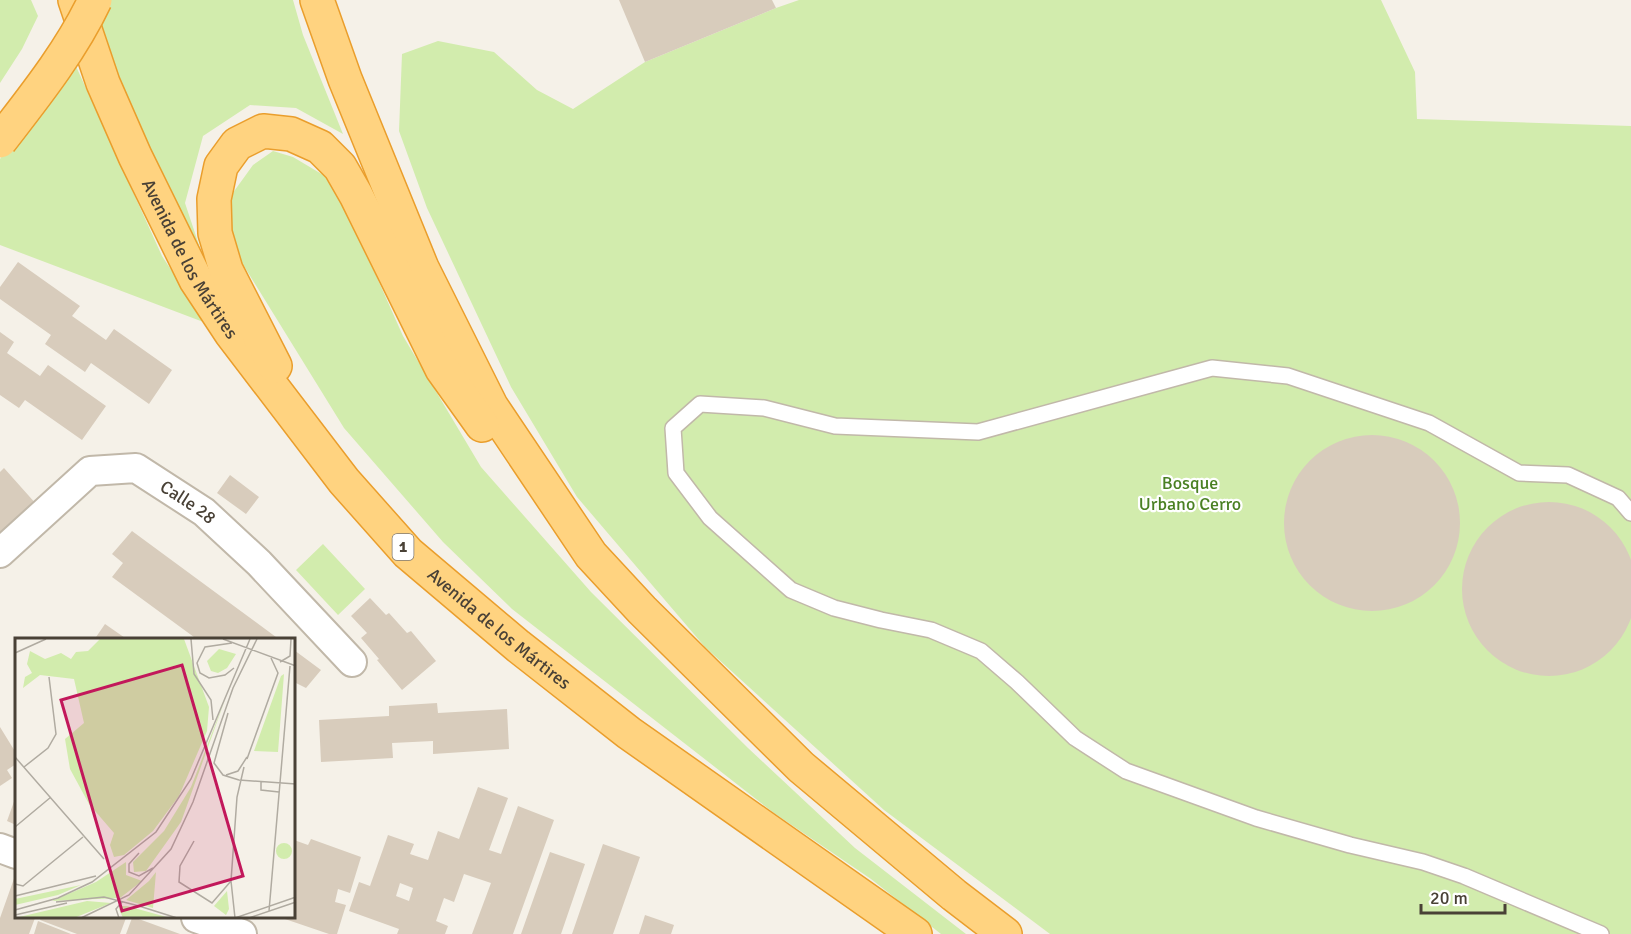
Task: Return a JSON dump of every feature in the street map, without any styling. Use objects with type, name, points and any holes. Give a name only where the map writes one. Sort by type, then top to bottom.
[{"type":"highway","points":[[51,0],[102,82]]},
{"type":"highway","name":"Avenida de los Mártires","points":[[75,0],[102,82],[135,156],[196,280],[231,333],[344,481],[408,553],[518,646],[629,733],[915,934]]},
{"type":"highway","points":[[0,141],[64,54],[88,16],[95,0]]},
{"type":"highway","points":[[317,0],[345,79],[422,268],[491,406],[591,555]]},
{"type":"highway","points":[[327,0],[345,79]]},
{"type":"highway","points":[[344,481],[269,355],[226,270],[215,233],[214,199],[220,166],[237,144],[263,131],[291,134],[320,147],[340,167],[442,369],[513,470],[552,519],[591,555],[642,610],[801,767],[954,895],[1005,934]]},
{"type":"street","name":"Calle 28","points":[[0,553],[90,471],[136,468],[204,512],[259,563],[352,662]]},
{"type":"street","points":[[0,848],[15,854]]},
{"type":"street","points":[[199,919],[242,934]]},
{"type":"lane","points":[[1600,934],[1464,876],[1423,862],[1350,845],[1256,818],[1126,771],[1075,738],[1017,681],[981,651],[931,630],[834,608],[791,590],[710,518],[676,473],[673,428],[700,404],[764,408],[835,426],[978,432],[1212,368],[1288,376],[1429,423],[1519,474],[1568,475],[1618,498],[1631,513]]},
{"type":"green space","points":[[0,0],[31,0],[38,16],[22,49],[0,83]]},
{"type":"green space","points":[[103,0],[293,0],[303,35],[343,134],[296,108],[250,105],[203,136],[185,203],[200,248],[175,209],[126,102],[96,15]]},
{"type":"green space","name":"Bosque Urbano Cerro","points":[[799,0],[1381,0],[1415,72],[1417,119],[1631,126],[1631,934],[1050,934],[884,810],[705,647],[577,497],[511,387],[427,208],[399,131],[402,54],[438,41],[494,52],[537,90],[573,109],[645,62]]},
{"type":"green space","points":[[70,53],[162,256],[206,323],[0,245],[0,159]]},
{"type":"green space","points":[[273,151],[293,157],[330,179],[354,226],[403,336],[481,467],[591,592],[748,748],[855,848],[966,934],[941,934],[871,879],[774,813],[512,609],[443,542],[344,428],[236,253],[227,201],[253,165]]},
{"type":"green space","points":[[323,544],[365,589],[338,615],[296,570]]},
{"type":"building","points":[[619,0],[772,0],[776,8],[645,62]]},
{"type":"building","points":[[18,262],[80,306],[72,316],[106,340],[114,329],[172,370],[149,404],[91,363],[85,372],[45,344],[51,335],[0,299],[0,287]]},
{"type":"building","points":[[0,332],[14,342],[7,353],[40,376],[48,365],[106,406],[82,440],[25,400],[19,408],[0,395]]},
{"type":"building","points":[[1372,435],[1389,436],[1406,441],[1434,461],[1454,489],[1459,506],[1459,540],[1454,557],[1434,585],[1406,605],[1389,610],[1372,611],[1355,610],[1338,605],[1310,585],[1290,557],[1285,540],[1284,523],[1285,506],[1290,489],[1310,461],[1338,441],[1355,436]]},
{"type":"building","points":[[4,468],[37,505],[0,538],[0,472]]},
{"type":"building","points":[[230,475],[259,497],[246,514],[217,493]]},
{"type":"building","points":[[1549,502],[1566,503],[1582,508],[1611,527],[1630,556],[1632,616],[1630,622],[1611,651],[1582,670],[1566,675],[1549,676],[1532,675],[1516,670],[1487,651],[1468,622],[1463,606],[1462,589],[1463,572],[1468,556],[1487,527],[1516,508],[1532,503]]},
{"type":"building","points":[[132,531],[277,638],[195,638],[112,577],[123,563],[112,554]]},
{"type":"building","points":[[370,598],[386,615],[389,613],[407,633],[411,631],[436,661],[402,690],[361,638],[367,633],[351,616]]},
{"type":"building","points":[[105,624],[125,638],[95,638]]},
{"type":"building","points":[[296,651],[321,670],[306,688],[296,683]]},
{"type":"building","points":[[437,703],[438,713],[507,709],[509,749],[433,754],[433,741],[392,743],[393,758],[321,762],[319,720],[389,716],[389,706]]},
{"type":"building","points":[[0,727],[15,751],[15,765],[7,770],[12,778],[0,786]]},
{"type":"building","points":[[478,787],[508,798],[489,850],[501,854],[518,806],[554,820],[513,934],[472,934],[491,883],[464,874],[454,902],[444,898],[436,921],[448,926],[445,934],[397,934],[399,929],[349,911],[359,882],[370,886],[388,835],[414,844],[410,854],[428,860],[438,831],[459,839]],"holes":[[[400,883],[413,888],[409,901],[396,896]]]},
{"type":"building","points":[[15,799],[15,825],[7,821]]},
{"type":"building","points":[[311,839],[361,857],[350,893],[338,889],[335,902],[346,905],[337,934],[329,934],[285,919],[296,919],[296,841],[308,845]]},
{"type":"building","points":[[603,844],[640,857],[613,934],[572,934]]},
{"type":"building","points":[[550,852],[585,864],[561,934],[521,934]]},
{"type":"building","points":[[15,876],[15,919],[35,919],[29,934],[0,934],[0,918]]},
{"type":"building","points":[[645,915],[674,925],[671,934],[639,934]]},
{"type":"building","points":[[126,919],[120,934],[77,934],[40,920]]},
{"type":"building","points":[[132,919],[139,919],[180,934],[126,934]]},
{"type":"building","points":[[38,921],[71,934],[34,934]]}]
